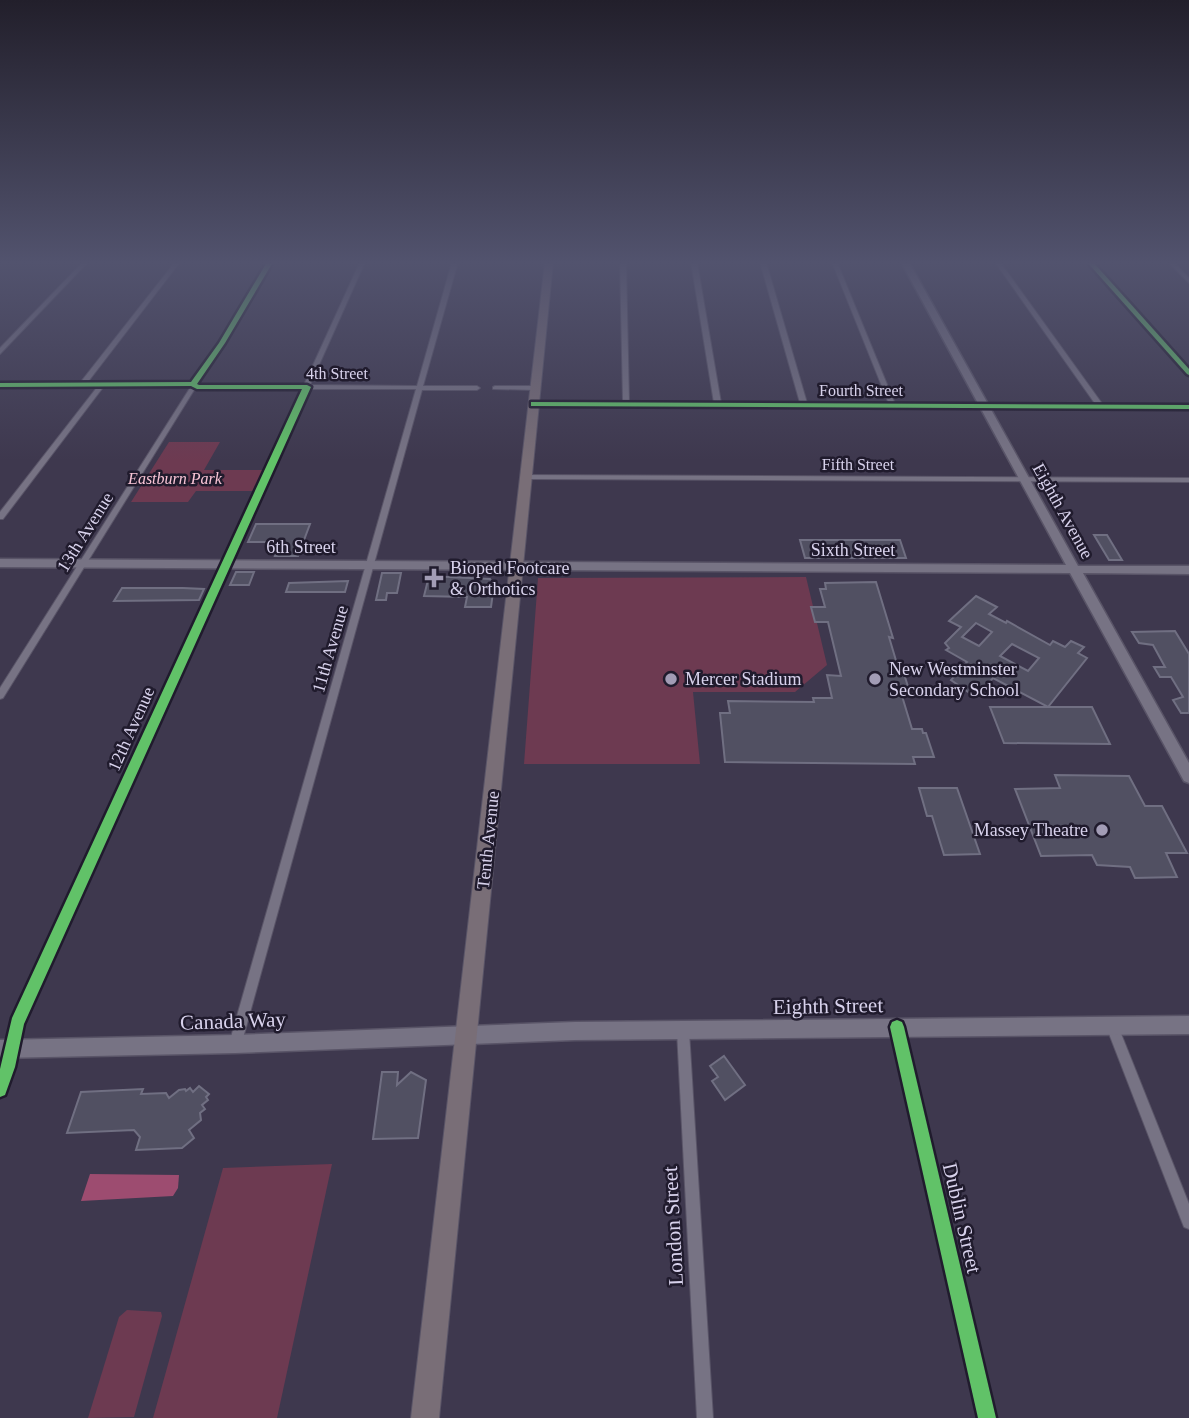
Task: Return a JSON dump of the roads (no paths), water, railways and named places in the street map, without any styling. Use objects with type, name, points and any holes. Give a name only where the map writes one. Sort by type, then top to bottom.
[{"type":"main road","name":"Tenth Avenue","points":[[425,1418],[542,328]]},
{"type":"street","points":[[0,352],[23,328]]},
{"type":"street","points":[[82,385],[126,328]]},
{"type":"street","name":"13th Avenue","points":[[0,696],[230,328]]},
{"type":"street","name":"12th Avenue","points":[[0,1090],[6,1049],[17,1023],[333,328]]},
{"type":"street","name":"11th Avenue","points":[[235,1044],[437,328]]},
{"type":"street","points":[[624,328],[626,404]]},
{"type":"street","points":[[705,328],[718,405]]},
{"type":"street","points":[[782,328],[804,405]]},
{"type":"street","points":[[861,328],[893,406]]},
{"type":"street","name":"Eighth Avenue","points":[[942,328],[1189,777]]},
{"type":"street","points":[[1044,328],[1101,407]]},
{"type":"street","points":[[1149,328],[1189,373]]},
{"type":"street","points":[[0,392],[3,385]]},
{"type":"street","name":"4th Street","points":[[3,385],[477,388]]},
{"type":"street","points":[[0,517],[102,386]]},
{"type":"street","points":[[495,388],[535,388]]},
{"type":"street","name":"Fourth Street","points":[[534,404],[1189,407]]},
{"type":"street","name":"Fifth Street","points":[[526,477],[1189,480]]},
{"type":"street","name":"6th Street","points":[[0,563],[517,566]]},
{"type":"street","name":"Sixth Street","points":[[517,566],[1189,570]]},
{"type":"street","name":"Eighth Street","points":[[467,1034],[1189,1025]]},
{"type":"street","points":[[1112,1026],[1189,1222]]},
{"type":"street","name":"Dublin Street","points":[[897,1027],[987,1418]]},
{"type":"street","name":"London Street","points":[[683,1031],[705,1418]]},
{"type":"street","name":"Canada Way","points":[[6,1049],[235,1044],[467,1034]]},
{"type":"place","name":"Bioped Footcare & Orthotics","points":[[434,578]]},
{"type":"place","name":"Mercer Stadium","points":[[671,679]]},
{"type":"place","name":"New Westminster Secondary School","points":[[875,679]]},
{"type":"place","name":"Massey Theatre","points":[[1102,830]]},
{"type":"park label","name":"Eastburn Park","points":[[175,478]]}]
